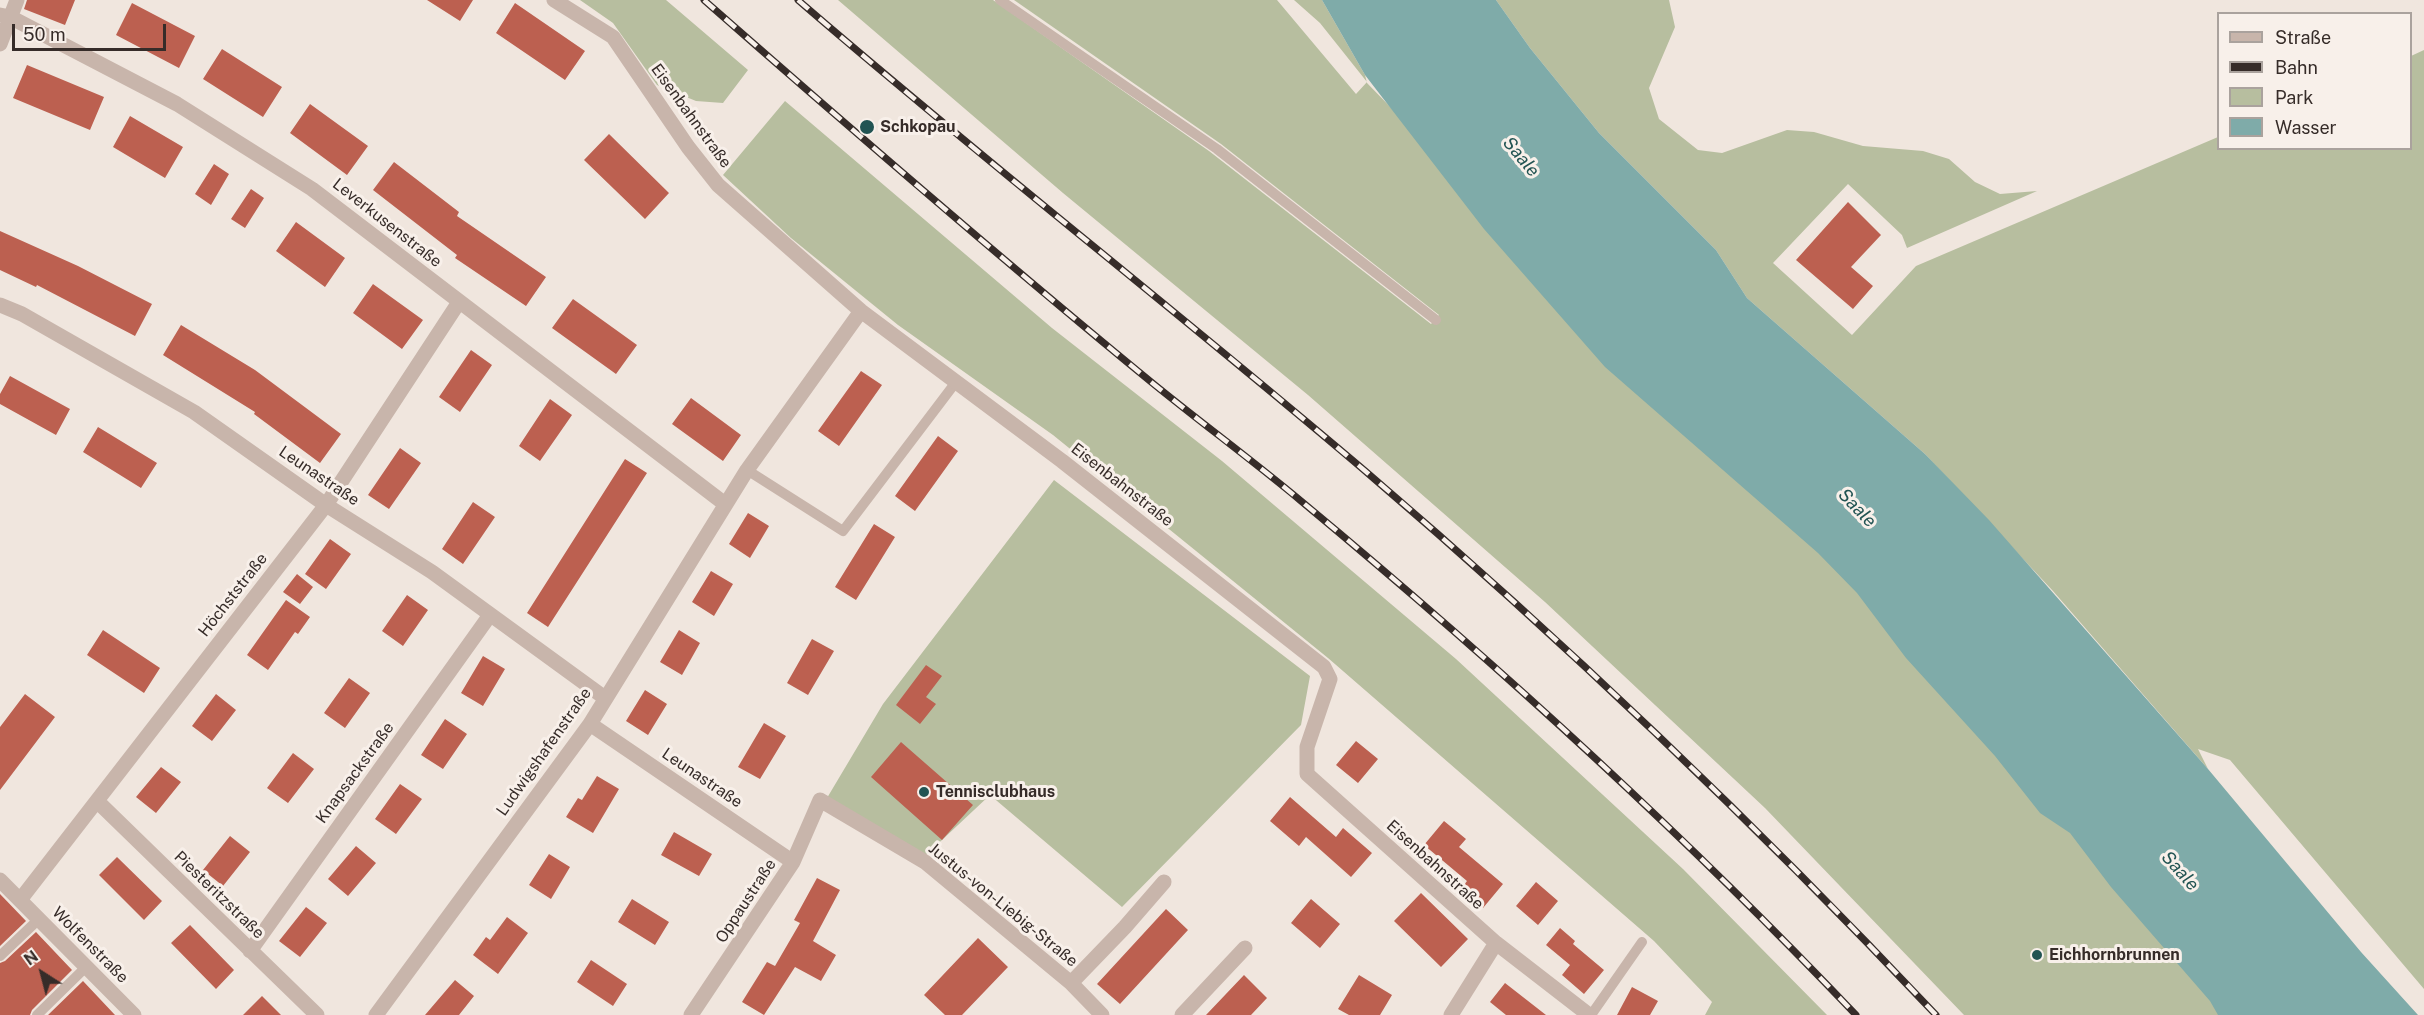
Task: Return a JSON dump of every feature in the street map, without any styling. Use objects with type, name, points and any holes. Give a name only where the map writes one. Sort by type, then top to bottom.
[{"type":"street","points":[[0,44],[5,16],[17,0]]},
{"type":"street","name":"Eisenbahnstraße","points":[[555,0],[613,37],[688,147],[718,185],[861,310],[1062,461],[1324,667],[1330,679],[1307,747],[1307,774],[1496,943],[1590,1015]]},
{"type":"street","name":"Leverkusenstraße","points":[[5,16],[177,104],[312,189],[725,504]]},
{"type":"street","name":"Höchststraße","points":[[20,900],[326,505],[459,302]]},
{"type":"street","name":"Leunastraße","points":[[0,305],[22,314],[194,412],[326,505],[432,572],[605,698]]},
{"type":"street","name":"Ludwigshafenstraße","points":[[376,1015],[590,724],[747,470],[861,310]]},
{"type":"street","name":"Knapsackstraße","points":[[250,951],[490,615]]},
{"type":"street","name":"Leunastraße","points":[[590,724],[793,862]]},
{"type":"street","name":"Oppaustraße","points":[[691,1015],[793,862],[820,800]]},
{"type":"street","name":"Justus-von-Liebig-Straße","points":[[820,800],[925,862],[1071,983],[1102,1015]]},
{"type":"street","name":"Piesteritzstraße","points":[[97,801],[317,1015]]},
{"type":"street","name":"Wolfenstraße","points":[[0,880],[134,1015]]},
{"type":"street","name":"Justus-von-Liebig-Straße","points":[[1071,983],[1164,882]]},
{"type":"street","points":[[1451,1015],[1496,943]]},
{"type":"street","points":[[1182,1015],[1245,948]]},
{"type":"lane","points":[[1000,0],[1217,149],[1436,320]]},
{"type":"lane","points":[[747,470],[843,531],[956,382]]},
{"type":"lane","points":[[0,956],[39,920]]},
{"type":"lane","points":[[1590,1015],[1642,942]]},
{"type":"lane","points":[[37,1015],[86,967]]},
{"type":"green space","points":[[580,0],[666,0],[748,70],[723,103],[696,101],[657,85],[613,23]]},
{"type":"green space","points":[[838,0],[993,0],[1209,151],[1431,324],[1439,315],[1221,144],[1014,0],[1277,0],[1356,94],[1367,82],[1830,559],[2239,1015],[1964,1015],[1765,808],[1545,602],[1308,395],[1063,193]]},
{"type":"green space","points":[[1294,0],[1322,0],[1367,82],[1320,23]]},
{"type":"green space","points":[[1496,0],[1669,0],[1675,27],[1649,88],[1659,119],[1698,150],[1722,153],[1787,130],[1814,132],[1863,146],[1923,151],[1949,159],[1975,182],[2000,194],[2037,191],[1907,248],[1902,235],[1848,184],[1773,263],[1852,335],[1916,266],[2217,137],[2217,150],[2412,150],[2412,56],[2424,50],[2424,989],[2230,760],[2198,749],[2208,769],[2053,591],[1925,454],[1747,298],[1716,250],[1599,133],[1530,48]]},
{"type":"green space","points":[[785,101],[1052,328],[1222,461],[1456,659],[1683,869],[1827,1015],[1705,1015],[1712,1002],[1654,941],[1328,658],[1053,435],[898,325],[791,238],[723,175]]},
{"type":"green space","points":[[1054,480],[1310,676],[1301,725],[1122,907],[990,795],[926,855],[827,798],[883,704]]},
{"type":"water","name":"Saale","points":[[1322,0],[1496,0],[1530,48],[1599,133],[1716,250],[1747,298],[1925,454],[1989,520],[2208,769],[2361,952],[2418,1015],[2218,1015],[2210,1001],[2111,887],[2070,833],[2040,813],[1995,756],[1906,658],[1857,593],[1818,553],[1605,367],[1484,229],[1365,75]]},
{"type":"building","points":[[27,0],[75,0],[65,25],[24,9]]},
{"type":"building","points":[[427,0],[473,0],[460,21]]},
{"type":"building","points":[[132,3],[195,36],[179,68],[116,35]]},
{"type":"building","points":[[515,3],[585,51],[565,80],[496,33]]},
{"type":"building","points":[[222,49],[282,87],[263,117],[203,79]]},
{"type":"building","points":[[27,65],[104,97],[90,130],[13,98]]},
{"type":"building","points":[[310,104],[368,146],[347,175],[290,133]]},
{"type":"building","points":[[130,116],[183,147],[165,178],[113,147]]},
{"type":"building","points":[[609,134],[669,193],[645,219],[584,160]]},
{"type":"building","points":[[394,162],[459,212],[457,216],[546,277],[526,306],[455,258],[457,255],[373,190]]},
{"type":"building","points":[[214,164],[229,174],[211,205],[195,194]]},
{"type":"building","points":[[251,189],[264,198],[245,228],[231,219]]},
{"type":"building","points":[[1848,202],[1881,235],[1851,267],[1873,286],[1853,309],[1796,260]]},
{"type":"building","points":[[296,222],[345,258],[325,287],[276,251]]},
{"type":"building","points":[[0,231],[78,266],[152,304],[135,336],[37,285],[36,287],[0,270]]},
{"type":"building","points":[[373,284],[423,320],[402,349],[353,313]]},
{"type":"building","points":[[573,299],[637,345],[616,374],[552,328]]},
{"type":"building","points":[[181,325],[255,370],[341,434],[320,463],[254,414],[255,412],[163,355]]},
{"type":"building","points":[[471,350],[492,365],[460,412],[439,397]]},
{"type":"building","points":[[861,371],[882,385],[839,446],[818,431]]},
{"type":"building","points":[[10,376],[70,409],[56,435],[0,404],[0,394]]},
{"type":"building","points":[[691,398],[741,435],[723,461],[672,424]]},
{"type":"building","points":[[550,399],[572,415],[540,461],[519,446]]},
{"type":"building","points":[[98,427],[157,463],[141,488],[83,452]]},
{"type":"building","points":[[938,436],[958,451],[915,511],[895,496]]},
{"type":"building","points":[[400,448],[421,463],[389,509],[368,495]]},
{"type":"building","points":[[625,459],[647,473],[548,627],[527,613]]},
{"type":"building","points":[[473,502],[495,517],[463,564],[442,549]]},
{"type":"building","points":[[748,513],[769,526],[750,558],[729,544]]},
{"type":"building","points":[[874,524],[895,537],[856,600],[835,587]]},
{"type":"building","points":[[330,539],[351,554],[326,589],[305,574]]},
{"type":"building","points":[[711,571],[733,584],[714,616],[692,602]]},
{"type":"building","points":[[297,574],[313,587],[300,604],[283,592]]},
{"type":"building","points":[[407,595],[428,610],[403,646],[382,631]]},
{"type":"building","points":[[286,600],[310,617],[298,634],[295,632],[268,670],[247,655]]},
{"type":"building","points":[[103,630],[160,668],[144,693],[87,655]]},
{"type":"building","points":[[679,630],[700,643],[682,675],[660,662]]},
{"type":"building","points":[[812,639],[834,651],[808,695],[787,683]]},
{"type":"building","points":[[483,656],[505,669],[483,706],[461,693]]},
{"type":"building","points":[[926,665],[942,676],[926,697],[936,704],[920,724],[896,705]]},
{"type":"building","points":[[349,678],[370,693],[345,728],[324,713]]},
{"type":"building","points":[[645,690],[667,704],[648,735],[626,721]]},
{"type":"building","points":[[25,694],[55,717],[0,790],[0,727]]},
{"type":"building","points":[[216,694],[236,710],[212,741],[192,726]]},
{"type":"building","points":[[445,719],[467,734],[443,769],[421,755]]},
{"type":"building","points":[[764,723],[786,736],[760,779],[738,767]]},
{"type":"building","points":[[1356,741],[1378,759],[1358,783],[1336,765]]},
{"type":"building","points":[[901,742],[973,805],[942,840],[871,777]]},
{"type":"building","points":[[293,753],[314,769],[288,803],[267,788]]},
{"type":"building","points":[[161,767],[181,782],[156,813],[136,797]]},
{"type":"building","points":[[597,776],[619,789],[593,833],[566,817],[578,798],[582,800]]},
{"type":"building","points":[[400,784],[422,799],[396,834],[375,819]]},
{"type":"building","points":[[1290,797],[1336,837],[1343,828],[1372,853],[1351,877],[1306,837],[1299,846],[1270,821]]},
{"type":"building","points":[[1444,821],[1466,839],[1459,847],[1503,884],[1483,908],[1461,889],[1467,881],[1424,845]]},
{"type":"building","points":[[674,832],[712,854],[699,876],[661,855]]},
{"type":"building","points":[[230,836],[250,852],[223,886],[203,870]]},
{"type":"building","points":[[356,846],[376,863],[348,896],[328,879]]},
{"type":"building","points":[[549,854],[570,867],[551,899],[529,885]]},
{"type":"building","points":[[117,857],[162,901],[144,920],[99,875]]},
{"type":"building","points":[[817,878],[840,890],[813,941],[836,955],[821,981],[795,967],[764,1015],[742,1002],[767,962],[775,966],[800,923],[794,920]]},
{"type":"building","points":[[1536,882],[1558,901],[1538,925],[1516,906]]},
{"type":"building","points":[[1421,893],[1468,939],[1441,967],[1394,921]]},
{"type":"building","points":[[0,894],[26,921],[0,946]]},
{"type":"building","points":[[632,899],[669,922],[655,945],[618,922]]},
{"type":"building","points":[[1311,899],[1340,924],[1320,948],[1291,923]]},
{"type":"building","points":[[306,907],[327,923],[300,957],[279,941]]},
{"type":"building","points":[[1166,909],[1188,930],[1120,1004],[1097,984]]},
{"type":"building","points":[[507,917],[528,933],[498,974],[473,955],[486,937],[490,940]]},
{"type":"building","points":[[190,925],[234,970],[216,989],[171,943]]},
{"type":"building","points":[[1560,928],[1575,941],[1573,944],[1604,970],[1584,994],[1562,975],[1570,965],[1546,945]]},
{"type":"building","points":[[36,932],[72,970],[32,1010],[30,1015],[0,1015],[0,963]]},
{"type":"building","points":[[978,938],[1008,967],[962,1015],[945,1015],[924,995]]},
{"type":"building","points":[[591,960],[627,984],[613,1006],[577,982]]},
{"type":"building","points":[[1244,975],[1267,998],[1251,1015],[1206,1015]]},
{"type":"building","points":[[1359,975],[1392,995],[1380,1015],[1349,1015],[1338,1009]]},
{"type":"building","points":[[455,980],[474,996],[459,1015],[425,1015]]},
{"type":"building","points":[[83,981],[115,1015],[48,1015]]},
{"type":"building","points":[[1505,983],[1546,1015],[1506,1015],[1490,1002]]},
{"type":"building","points":[[1632,987],[1658,1001],[1650,1015],[1617,1015]]},
{"type":"building","points":[[262,996],[281,1015],[243,1015]]},
{"type":"railway","points":[[704,0],[1037,287],[1150,381],[1301,501],[1516,686],[1655,814],[1856,1015]]},
{"type":"railway","points":[[798,0],[938,119],[1294,411],[1512,600],[1728,803],[1868,943],[1936,1015]]},
{"type":"place","name":"Schkopau","points":[[867,127]]},
{"type":"place","name":"Tennisclubhaus","points":[[924,792]]},
{"type":"place","name":"Eichhornbrunnen","points":[[2037,955]]}]
